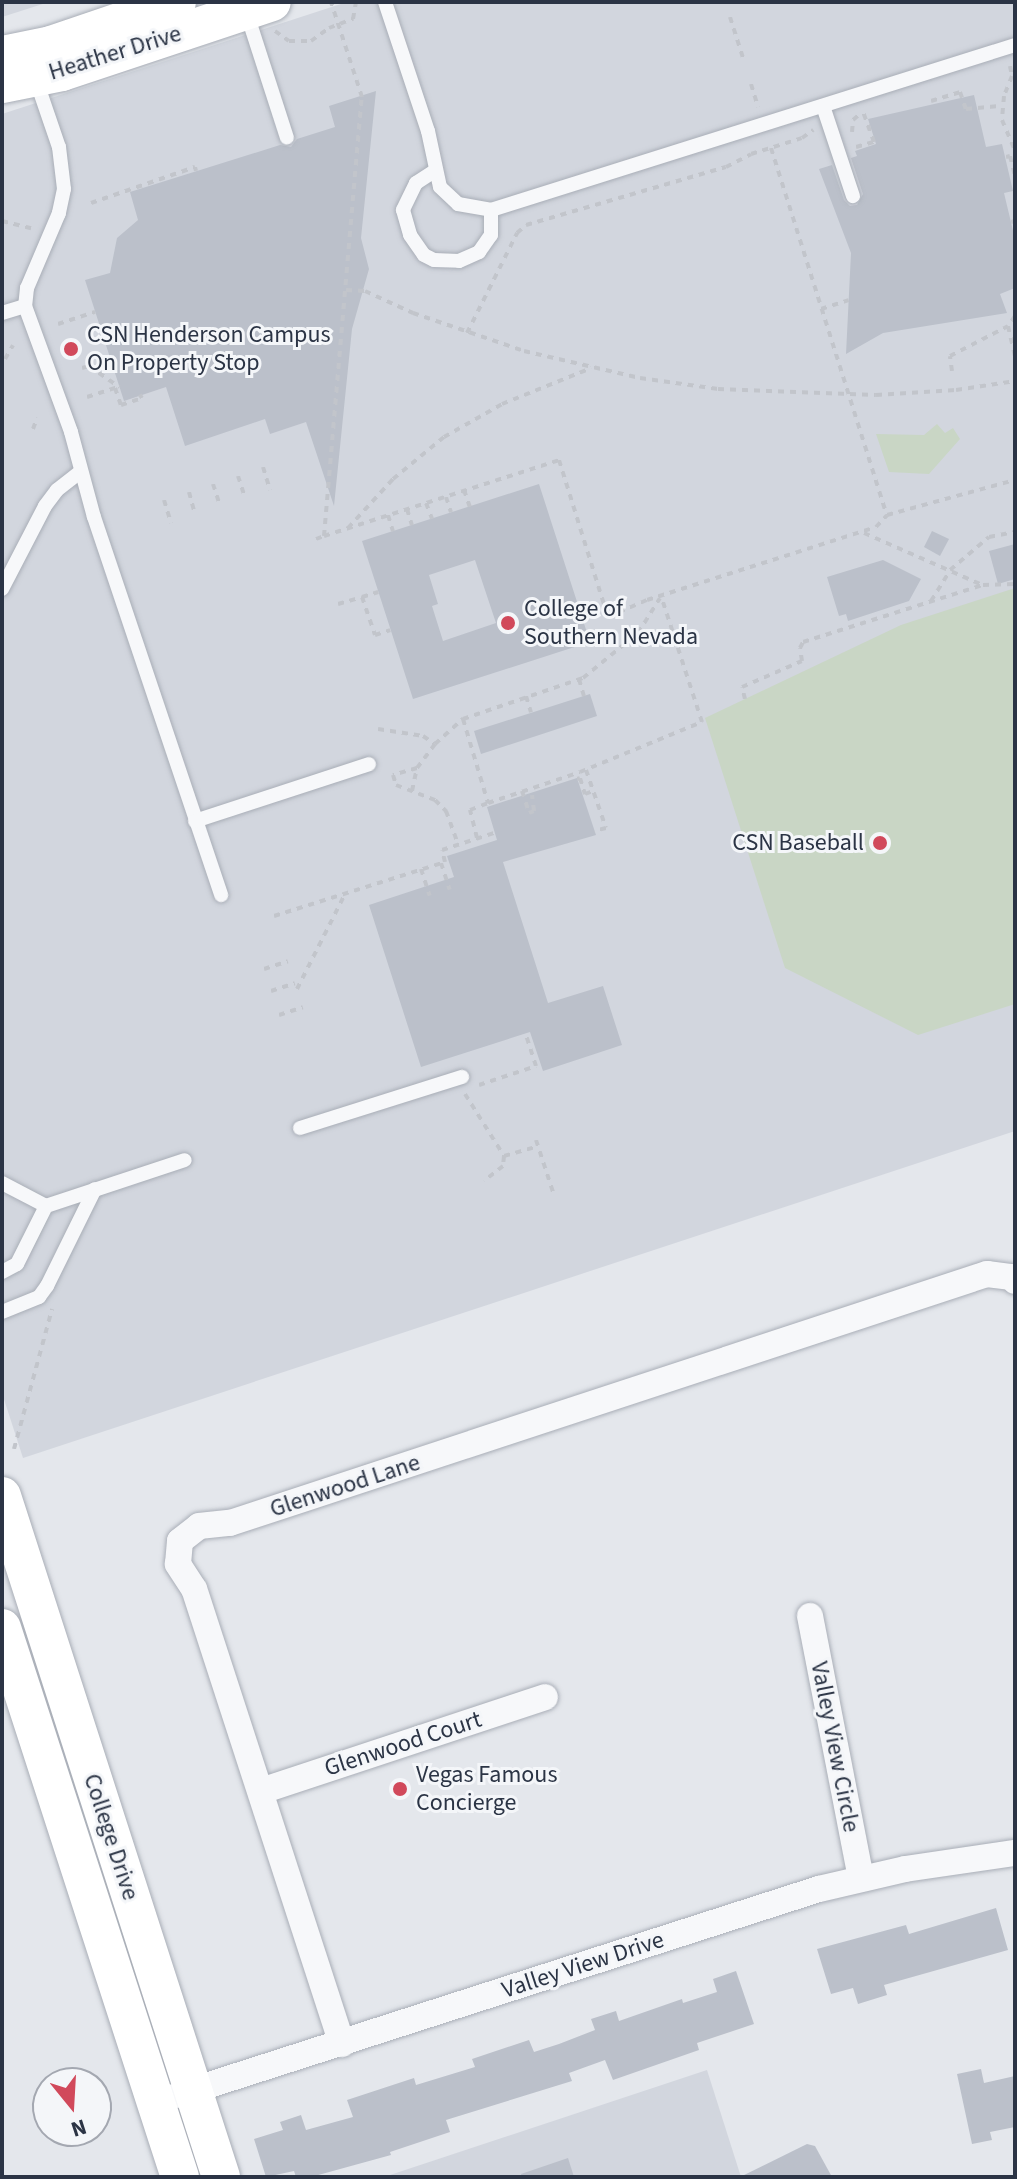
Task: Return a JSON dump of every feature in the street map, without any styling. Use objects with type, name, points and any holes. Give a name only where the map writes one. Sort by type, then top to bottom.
[{"type":"main road","name":"Heather Drive","points":[[16,67],[177,2]]},
{"type":"main road","name":"Heather Drive","points":[[16,67],[62,72],[262,12]]},
{"type":"main road","name":"College Drive","points":[[2,1496],[221,2177]]},
{"type":"main road","name":"College Drive","points":[[2,1628],[180,2177]]},
{"type":"street","name":"Glenwood Lane","points":[[342,2044],[194,1589],[178,1564],[180,1541],[199,1526],[245,1519],[987,1274],[1012,1277],[1015,1281]]},
{"type":"street","name":"Valley View Circle","points":[[810,1616],[861,1878]]},
{"type":"street","name":"Glenwood Court","points":[[261,1791],[545,1697]]},
{"type":"street","name":"Valley View Drive","points":[[157,2102],[773,1903],[861,1878],[1015,1853]]},
{"type":"lane","points":[[385,2],[419,101],[440,187],[458,204],[491,210],[1015,45]]},
{"type":"lane","points":[[262,12],[287,138]]},
{"type":"lane","points":[[16,67],[59,147],[65,176],[59,213],[32,273],[25,306],[71,432],[79,473],[221,895]]},
{"type":"lane","points":[[823,106],[853,196]]},
{"type":"lane","points":[[436,170],[416,183],[403,210],[415,247],[424,255],[434,260],[459,261],[479,252],[491,235],[491,210]]},
{"type":"lane","points":[[2,313],[25,306]]},
{"type":"lane","points":[[2,589],[45,506],[57,490],[79,473]]},
{"type":"lane","points":[[195,821],[369,764]]},
{"type":"lane","points":[[300,1128],[460,1084]]},
{"type":"lane","points":[[2,1272],[17,1264],[46,1206],[185,1160]]},
{"type":"lane","points":[[2,1183],[46,1206]]},
{"type":"lane","points":[[2,1312],[39,1297],[95,1189]]},
{"type":"path","points":[[324,536],[362,97],[331,2]]},
{"type":"path","points":[[262,12],[284,39],[300,43],[311,41],[338,24],[353,19],[356,2]]},
{"type":"path","points":[[730,17],[744,61]]},
{"type":"path","points":[[1006,67],[1012,67],[1013,71],[1002,106],[1003,128],[1015,150]]},
{"type":"path","points":[[751,84],[760,113]]},
{"type":"path","points":[[928,92],[932,103],[960,92],[966,109],[1002,106]]},
{"type":"path","points":[[863,112],[874,143],[856,148],[853,120],[863,112],[877,108]]},
{"type":"path","points":[[467,333],[517,233],[526,225],[726,167],[813,130]]},
{"type":"path","points":[[768,138],[887,515]]},
{"type":"path","points":[[1006,157],[1010,156],[1015,176]]},
{"type":"path","points":[[91,203],[195,167],[196,171]]},
{"type":"path","points":[[2,221],[31,228]]},
{"type":"path","points":[[346,290],[365,291],[467,333],[593,367],[718,389],[849,394],[956,390],[1015,381]]},
{"type":"path","points":[[821,309],[849,300]]},
{"type":"path","points":[[58,324],[95,312]]},
{"type":"path","points":[[952,371],[950,356],[1008,326],[1015,316]]},
{"type":"path","points":[[1008,326],[1015,357]]},
{"type":"path","points":[[5,359],[13,345]]},
{"type":"path","points":[[82,368],[89,366],[119,387],[87,397]]},
{"type":"path","points":[[348,528],[393,479],[444,437],[502,404],[593,367]]},
{"type":"path","points":[[115,388],[121,405],[142,398],[140,395]]},
{"type":"path","points":[[33,429],[37,418]]},
{"type":"path","points":[[316,539],[559,460],[608,617],[661,596],[876,527],[887,515],[1015,480]]},
{"type":"path","points":[[263,467],[270,490]]},
{"type":"path","points":[[238,476],[245,498]]},
{"type":"path","points":[[213,484],[220,506]]},
{"type":"path","points":[[464,490],[470,507]]},
{"type":"path","points":[[189,492],[195,514]]},
{"type":"path","points":[[446,497],[451,512]]},
{"type":"path","points":[[164,500],[171,523]]},
{"type":"path","points":[[426,503],[432,519]]},
{"type":"path","points":[[407,509],[412,525]]},
{"type":"path","points":[[388,515],[393,531]]},
{"type":"path","points":[[862,532],[983,585]]},
{"type":"path","points":[[930,602],[950,570],[989,537],[1015,532]]},
{"type":"path","points":[[745,699],[742,687],[802,661],[803,642],[983,585],[1015,584]]},
{"type":"path","points":[[338,604],[378,592]]},
{"type":"path","points":[[412,791],[417,768],[435,744],[463,719],[579,679],[638,633],[661,596]]},
{"type":"path","points":[[477,838],[470,810],[586,770],[702,722],[661,596]]},
{"type":"path","points":[[362,597],[375,635],[390,630]]},
{"type":"path","points":[[579,679],[584,696]]},
{"type":"path","points":[[526,696],[531,712]]},
{"type":"path","points":[[463,719],[488,803]]},
{"type":"path","points":[[378,729],[423,736],[435,744]]},
{"type":"path","points":[[417,768],[393,775],[396,785],[435,800],[446,811],[458,844]]},
{"type":"path","points":[[586,770],[606,828],[594,831]]},
{"type":"path","points":[[577,779],[580,778],[585,794],[593,791]]},
{"type":"path","points":[[522,791],[529,813],[534,811],[532,795]]},
{"type":"path","points":[[274,916],[445,862],[442,850],[494,833]]},
{"type":"path","points":[[441,863],[450,890]]},
{"type":"path","points":[[421,869],[430,896]]},
{"type":"path","points":[[271,991],[296,986],[345,894]]},
{"type":"path","points":[[264,969],[288,961]]},
{"type":"path","points":[[279,1015],[303,1007]]},
{"type":"path","points":[[484,1181],[503,1166],[504,1156],[460,1084],[536,1066],[525,1033]]},
{"type":"path","points":[[504,1156],[537,1143],[554,1195]]},
{"type":"path","points":[[14,1449],[53,1302]]},
{"type":"shaded area","points":[[2,2],[49,2],[2,17]]},
{"type":"shaded area","name":"College of Southern Nevada","points":[[347,2],[1015,2],[1015,1131],[23,1458],[2,1393],[2,114]]},
{"type":"shaded area","points":[[707,2070],[741,2177],[384,2177]]},
{"type":"green space","points":[[937,424],[945,433],[953,428],[960,439],[929,474],[889,472],[876,434],[924,435]]},
{"type":"green space","name":"CSN Baseball","points":[[1015,588],[1015,1004],[918,1035],[785,968],[705,718],[901,625]]},
{"type":"building","points":[[376,91],[361,238],[369,269],[352,329],[334,506],[306,422],[270,434],[265,419],[185,446],[166,387],[124,401],[85,280],[110,273],[117,238],[138,220],[130,192],[280,145],[291,147],[297,139],[335,127],[329,106]]},
{"type":"building","points":[[974,95],[986,147],[1002,144],[1013,191],[1004,193],[1015,239],[1015,288],[1000,294],[1007,313],[883,333],[846,354],[851,253],[819,169],[832,165],[844,200],[850,206],[857,205],[863,194],[851,158],[857,156],[855,151],[876,144],[868,119]]},
{"type":"building","points":[[539,484],[590,642],[413,699],[362,541]],"holes":[[[475,560],[496,623],[443,641],[432,606],[438,604],[429,575]]]},
{"type":"building","points":[[932,531],[949,539],[940,556],[924,547]]},
{"type":"building","points":[[1015,544],[1015,579],[998,584],[989,551]]},
{"type":"building","points":[[883,560],[921,579],[909,601],[848,621],[846,614],[839,616],[827,577]]},
{"type":"building","points":[[590,694],[597,716],[481,754],[474,731]]},
{"type":"building","points":[[577,778],[596,835],[503,862],[548,1003],[603,986],[622,1045],[543,1071],[530,1032],[421,1067],[369,905],[454,877],[447,856],[497,840],[487,807]]},
{"type":"building","points":[[996,1908],[1008,1950],[884,1985],[887,1995],[858,2004],[853,1988],[831,1994],[817,1949],[906,1925],[909,1934]]},
{"type":"building","points":[[736,1971],[754,2024],[697,2043],[699,2050],[613,2080],[605,2060],[569,2073],[572,2081],[446,2120],[450,2132],[390,2152],[391,2155],[311,2177],[296,2177],[294,2171],[266,2177],[254,2139],[283,2130],[280,2122],[301,2115],[306,2130],[353,2117],[347,2100],[414,2078],[416,2085],[475,2067],[472,2059],[529,2040],[534,2052],[559,2044],[595,2030],[591,2019],[616,2011],[619,2021],[682,1999],[683,2003],[717,1992],[713,1979]]},
{"type":"building","points":[[981,2069],[984,2083],[1015,2076],[1015,2127],[990,2132],[992,2140],[972,2144],[957,2074]]},
{"type":"building","points":[[807,2144],[815,2146],[832,2177],[740,2177]]},
{"type":"building","points":[[568,2158],[574,2177],[522,2177],[521,2174]]},
{"type":"place","name":"CSN Henderson Campus On Property Stop","points":[[71,349]]},
{"type":"place","name":"College of Southern Nevada","points":[[508,623]]},
{"type":"place","name":"CSN Baseball","points":[[880,843]]},
{"type":"place","name":"Vegas Famous Concierge","points":[[400,1789]]}]
